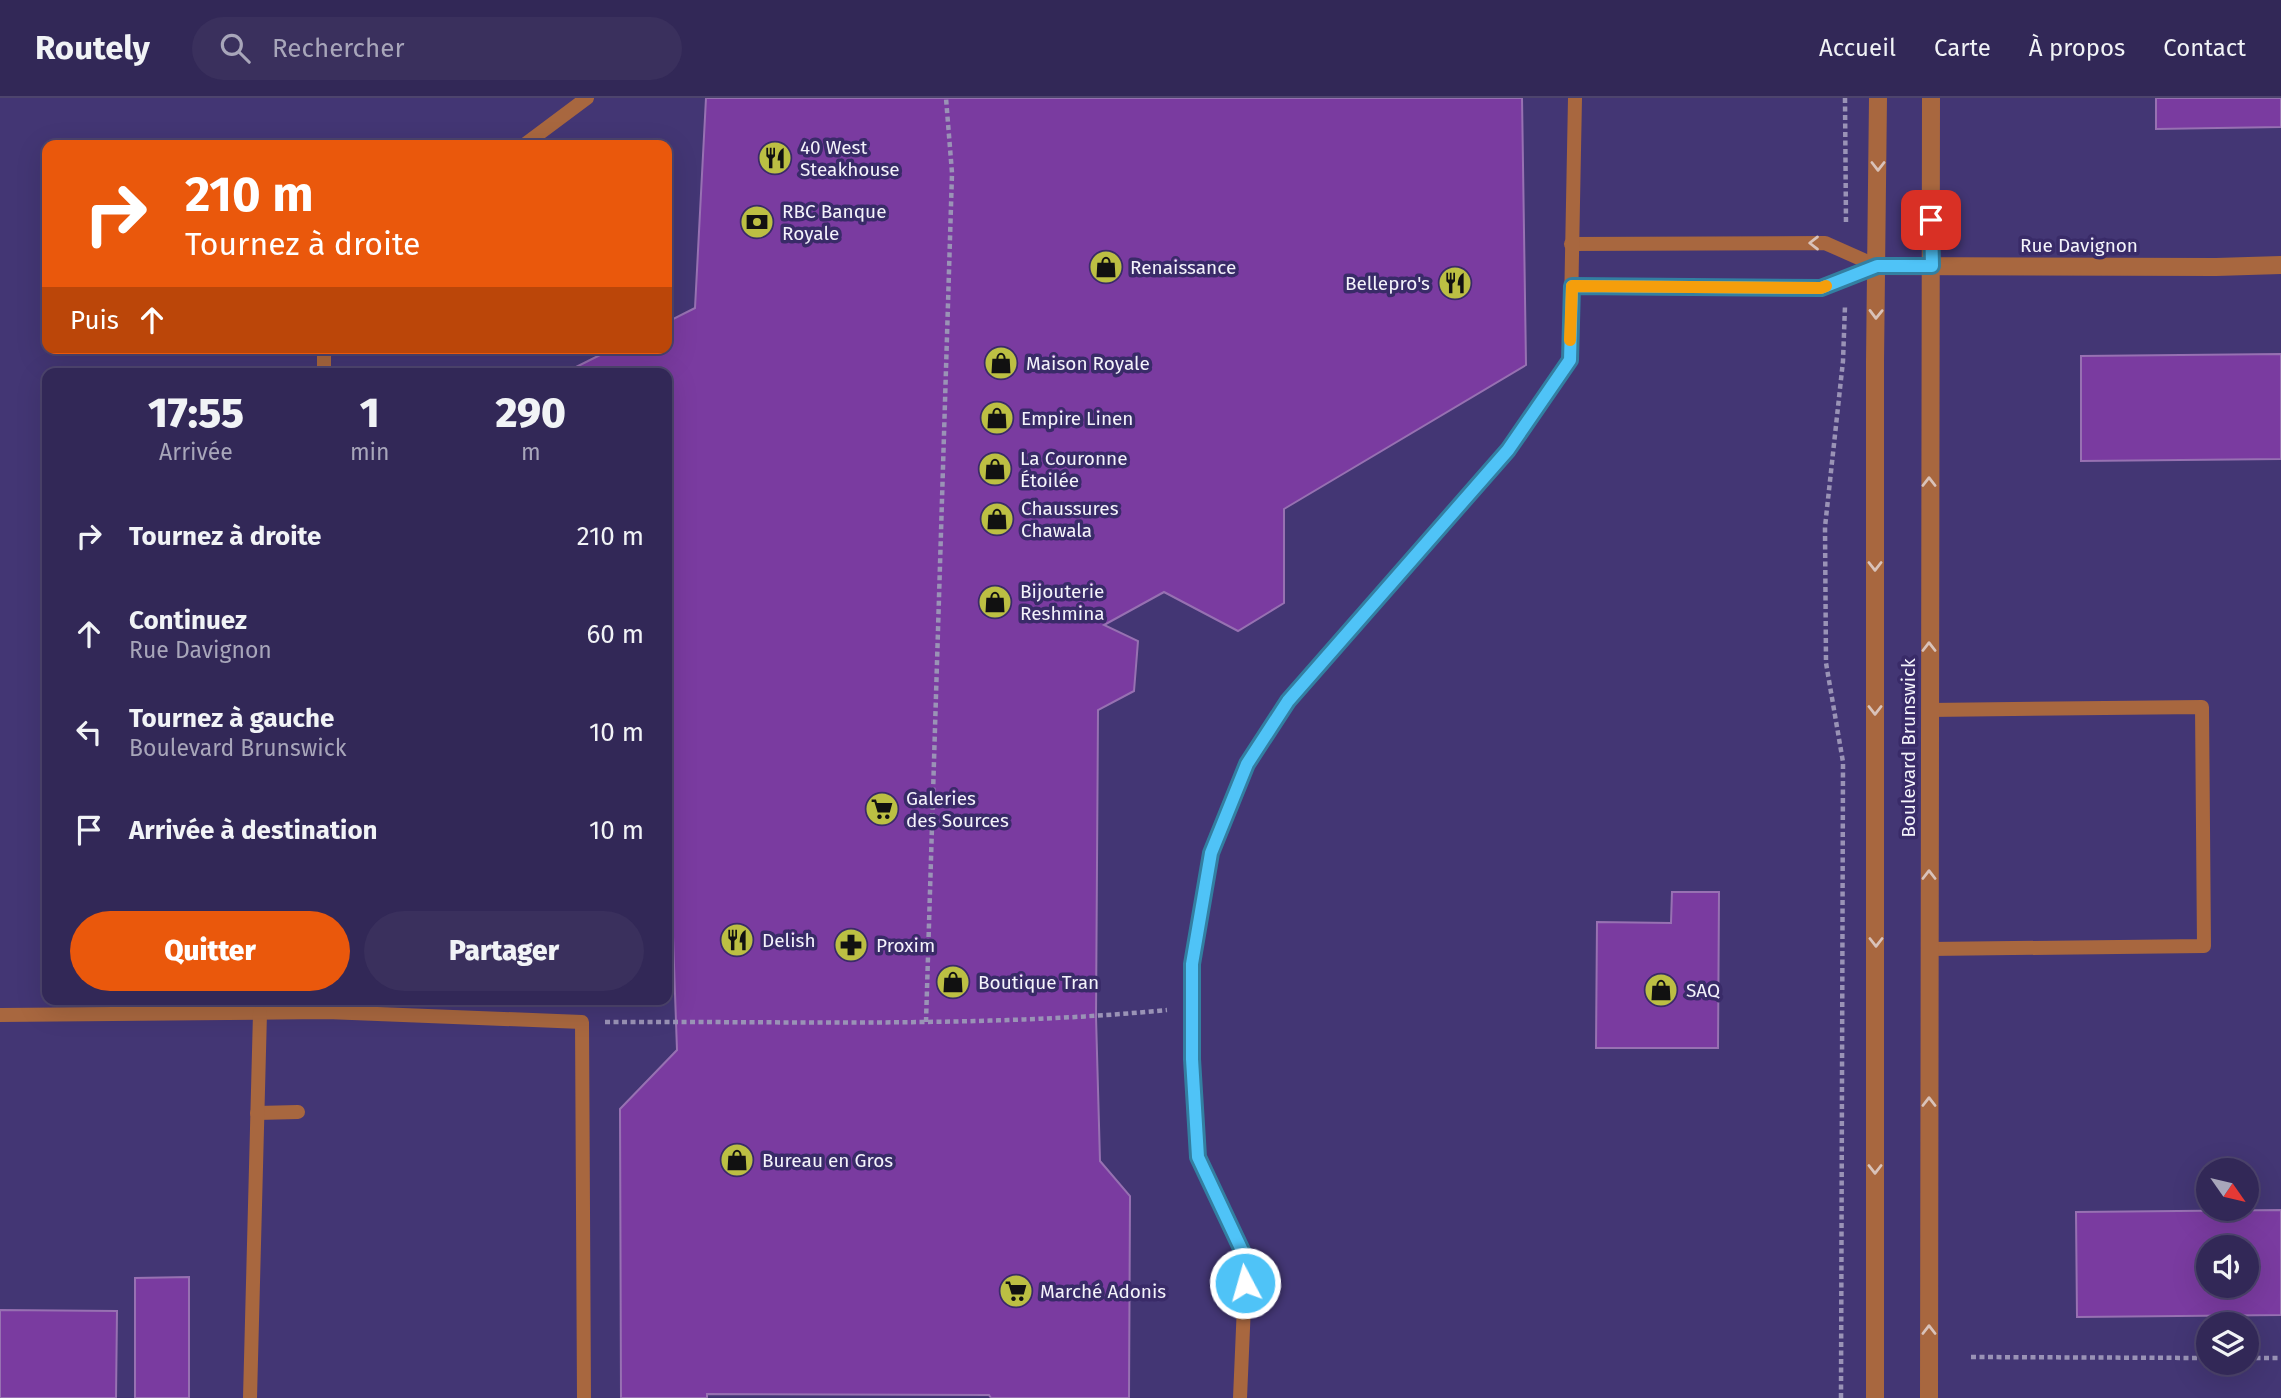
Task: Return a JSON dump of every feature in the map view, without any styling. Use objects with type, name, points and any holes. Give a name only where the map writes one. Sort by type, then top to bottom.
[{"type":"street","name":"Boulevard Brunswick","points":[[1875,1398],[1878,98]]},
{"type":"street","name":"Boulevard Brunswick","points":[[1928,1398],[1931,98]]},
{"type":"street","name":"Rue Davignon","points":[[1877,266],[2281,265]]},
{"type":"lane","points":[[531,140],[587,98]]},
{"type":"lane","points":[[1240,1398],[1246,1259],[1198,1157],[1192,1059],[1192,964],[1211,853],[1247,764],[1288,701],[1508,450],[1570,360],[1575,98]]},
{"type":"lane","points":[[1571,244],[1825,243],[1877,266]]},
{"type":"lane","points":[[1572,286],[1821,288],[1877,266]]},
{"type":"lane","points":[[1929,710],[2202,707],[2204,946],[1929,949]]},
{"type":"lane","points":[[0,1015],[260,1013],[327,1006],[582,1022],[584,1398]]},
{"type":"lane","points":[[250,1398],[260,1013]]},
{"type":"lane","points":[[257,1113],[298,1112]]},
{"type":"path","points":[[926,1022],[952,173],[947,98]]},
{"type":"path","points":[[1845,98],[1845,202]]},
{"type":"path","points":[[1841,1398],[1843,762],[1826,663],[1825,527],[1843,361],[1843,335]]},
{"type":"path","points":[[582,1022],[926,1022],[1096,1017],[1192,1008]]},
{"type":"path","points":[[1971,1357],[2196,1358]]},
{"type":"path","points":[[2259,1358],[2281,1358]]},
{"type":"building","name":"Galeries des Sources","points":[[706,98],[1522,98],[1526,365],[1284,509],[1284,603],[1238,631],[1164,592],[1104,625],[1138,641],[1134,691],[1098,710],[1096,1017],[1100,1161],[1130,1196],[1129,1398],[707,1394],[707,1398],[621,1398],[620,1109],[677,1050],[672,908],[672,368],[574,368],[602,354],[672,354],[672,320],[695,308]]},
{"type":"building","points":[[2156,98],[2281,98],[2281,127],[2156,129]]},
{"type":"building","points":[[2281,354],[2281,459],[2081,461],[2081,356]]},
{"type":"building","points":[[1672,892],[1719,892],[1718,1048],[1596,1048],[1597,922],[1671,923]]},
{"type":"building","points":[[2259,1210],[2281,1210],[2281,1315],[2259,1315],[2259,1312],[2196,1312],[2196,1316],[2077,1317],[2076,1212],[2196,1211],[2196,1222],[2259,1222]]},
{"type":"building","points":[[189,1277],[189,1398],[135,1398],[135,1278]]},
{"type":"building","points":[[0,1310],[117,1311],[116,1398],[0,1398]]},
{"type":"slow traffic","points":[[1570,340],[1572,286],[1826,286]]},
{"type":"place","name":"40 West Steakhouse","points":[[775,158]]},
{"type":"place","name":"RBC Banque Royale","points":[[757,222]]},
{"type":"place","name":"Renaissance","points":[[1106,267]]},
{"type":"place","name":"Bellepro's","points":[[1455,283]]},
{"type":"place","name":"Maison Royale","points":[[1001,363]]},
{"type":"place","name":"Empire Linen","points":[[997,418]]},
{"type":"place","name":"La Couronne Étoilée","points":[[995,469]]},
{"type":"place","name":"Chaussures Chawala","points":[[997,519]]},
{"type":"place","name":"Bijouterie Reshmina","points":[[995,602]]},
{"type":"place","name":"Galeries des Sources","points":[[882,809]]},
{"type":"place","name":"Delish","points":[[737,940]]},
{"type":"place","name":"Proxim","points":[[851,945]]},
{"type":"place","name":"Boutique Tran","points":[[953,982]]},
{"type":"place","name":"SAQ","points":[[1661,990]]},
{"type":"place","name":"Bureau en Gros","points":[[737,1160]]},
{"type":"place","name":"Marché Adonis","points":[[1016,1291]]},
{"type":"route","points":[[1245,1283],[1246,1259],[1198,1157],[1192,1059],[1192,964],[1211,853],[1247,764],[1260,740],[1288,701],[1508,450],[1570,360],[1572,286],[1821,288],[1877,266],[1932,266],[1931,220]]}]
